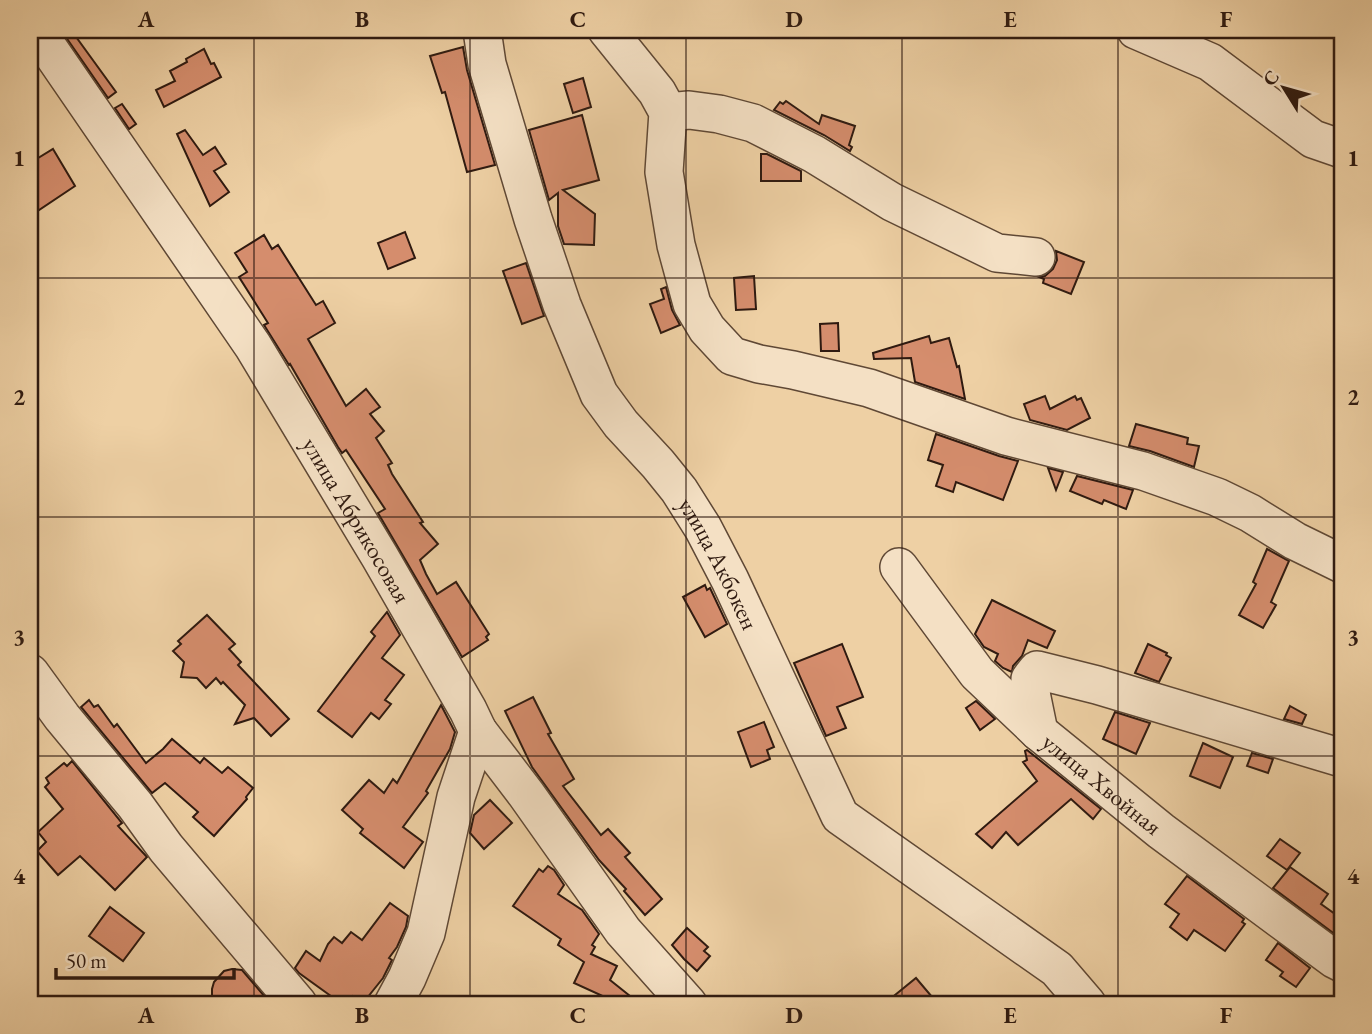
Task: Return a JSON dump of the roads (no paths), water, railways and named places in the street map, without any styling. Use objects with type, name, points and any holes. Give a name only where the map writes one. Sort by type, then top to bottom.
[{"type":"street","name":"улица Абрикосовая","points":[[36,30],[253,346],[380,557],[478,732],[624,930],[688,1004]]},
{"type":"street","name":"улица Акбокен","points":[[482,30],[486,64],[533,219],[562,305],[599,394],[621,424],[679,490],[704,528],[841,816],[1057,970],[1087,1004]]},
{"type":"street","points":[[607,30],[657,92],[668,112],[664,172],[676,245],[692,304],[707,329],[733,356],[869,388],[1006,436],[1143,471],[1217,497],[1342,564]]},
{"type":"street","points":[[1136,30],[1210,62],[1313,139],[1342,149]]},
{"type":"street","points":[[668,112],[689,110],[753,122],[892,202],[997,253],[1036,257]]},
{"type":"street","name":"улица Хвойная","points":[[899,567],[976,673],[1039,732],[1161,831],[1334,960],[1342,963]]},
{"type":"street","points":[[1039,732],[1030,679],[1037,670],[1097,685],[1342,758]]},
{"type":"street","points":[[30,673],[166,848],[298,1004]]},
{"type":"street","points":[[393,1004],[426,933],[456,797],[478,732]]}]
